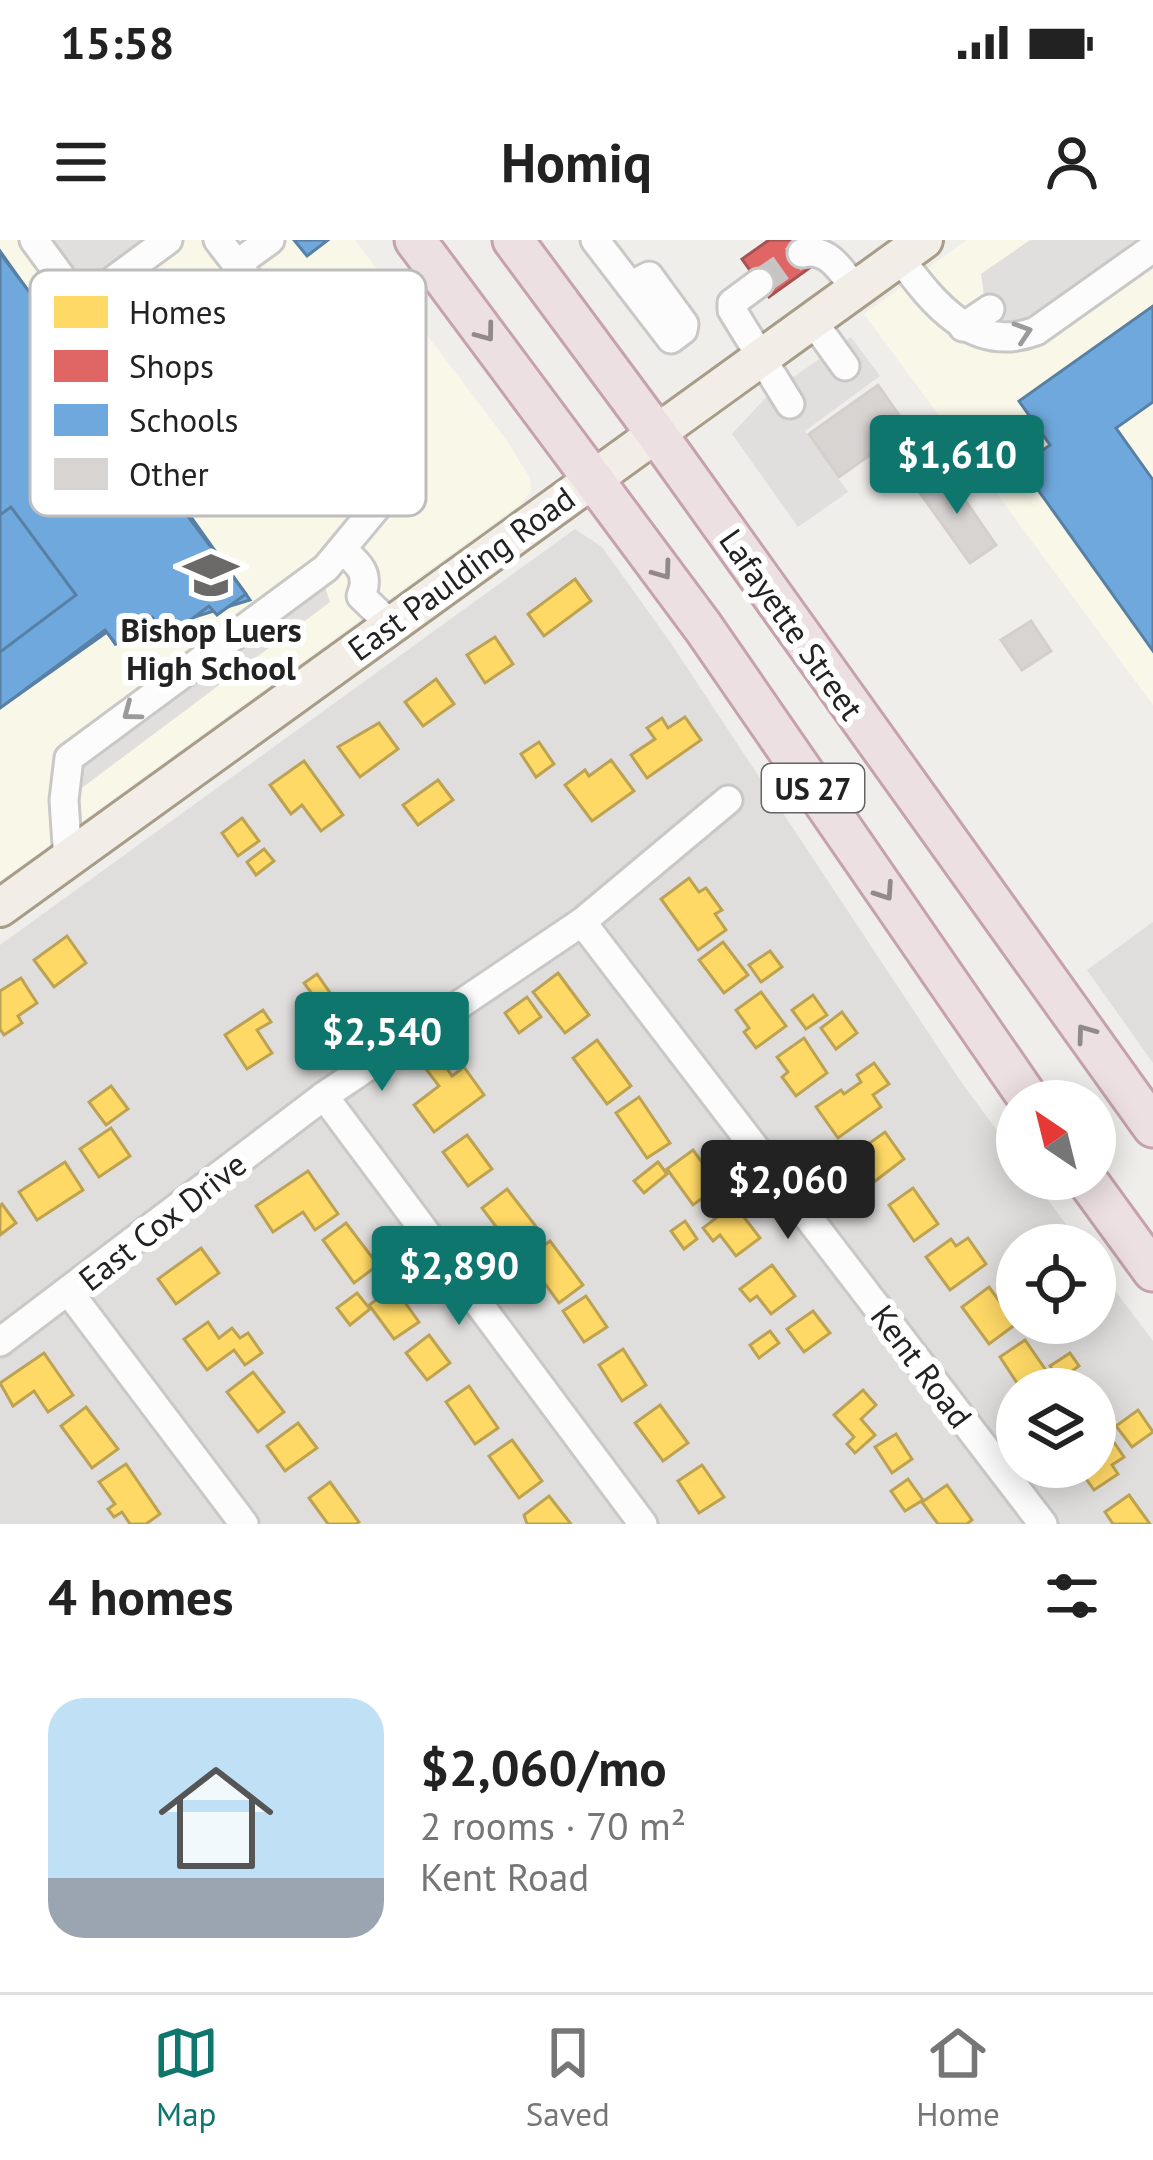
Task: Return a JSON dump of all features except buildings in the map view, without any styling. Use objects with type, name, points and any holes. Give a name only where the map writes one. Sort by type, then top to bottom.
[{"type":"highway","name":"US 27","points":[[415,240],[703,627],[1016,1080]]},
{"type":"highway","name":"Lafayette Street","points":[[512,240],[656,433],[1153,1127]]},
{"type":"highway","points":[[1101,1200],[1153,1271]]},
{"type":"main road","name":"East Paulding Road","points":[[0,908],[909,247]]},
{"type":"street","points":[[34,240],[56,270]]},
{"type":"street","points":[[127,270],[168,240]]},
{"type":"street","points":[[218,240],[242,270]]},
{"type":"street","points":[[237,264],[270,240]]},
{"type":"street","points":[[595,240],[671,339]]},
{"type":"street","points":[[909,247],[920,286],[963,327],[997,339],[1036,331],[1153,248]]},
{"type":"street","points":[[802,253],[814,250],[829,257],[855,289]]},
{"type":"street","points":[[759,283],[732,303],[732,310],[790,404]]},
{"type":"street","points":[[963,327],[990,309]]},
{"type":"street","points":[[812,320],[844,366]]},
{"type":"street","points":[[68,860],[64,800],[69,758],[335,559],[372,516]]},
{"type":"street","points":[[335,559],[364,571],[361,596],[391,625]]},
{"type":"street","name":"East Cox Drive","points":[[0,1342],[324,1096],[582,922],[728,800]]},
{"type":"street","name":"Kent Road","points":[[582,922],[1043,1524]]},
{"type":"street","points":[[324,1096],[644,1524]]},
{"type":"street","points":[[69,1292],[244,1524]]},
{"type":"shaded area","points":[[0,240],[355,240],[378,270],[30,270],[30,516],[426,516],[426,334],[505,438],[530,478],[531,492],[0,881]]},
{"type":"shaded area","points":[[52,240],[150,240],[110,270],[75,270]]},
{"type":"shaded area","points":[[967,240],[1153,240],[1153,705],[864,314]]},
{"type":"shaded area","points":[[1030,240],[1143,240],[1031,319],[999,324],[984,296],[981,274]]},
{"type":"shaded area","points":[[851,337],[880,376],[805,431],[848,492],[798,527],[732,434],[769,394]]},
{"type":"shaded area","points":[[575,529],[602,547],[668,639],[996,1129],[996,1200],[1048,1200],[1066,1224],[996,1224],[996,1344],[1116,1344],[1116,1292],[1153,1341],[1153,1524],[0,1524],[0,945]]},
{"type":"shaded area","points":[[323,580],[330,602],[71,796],[70,766]]},
{"type":"shaded area","points":[[1153,922],[1153,1063],[1087,970]]},
{"type":"tunnel","points":[[759,283],[802,253]]},
{"type":"place","name":"Bishop Luers High School","points":[[211,575]]}]
